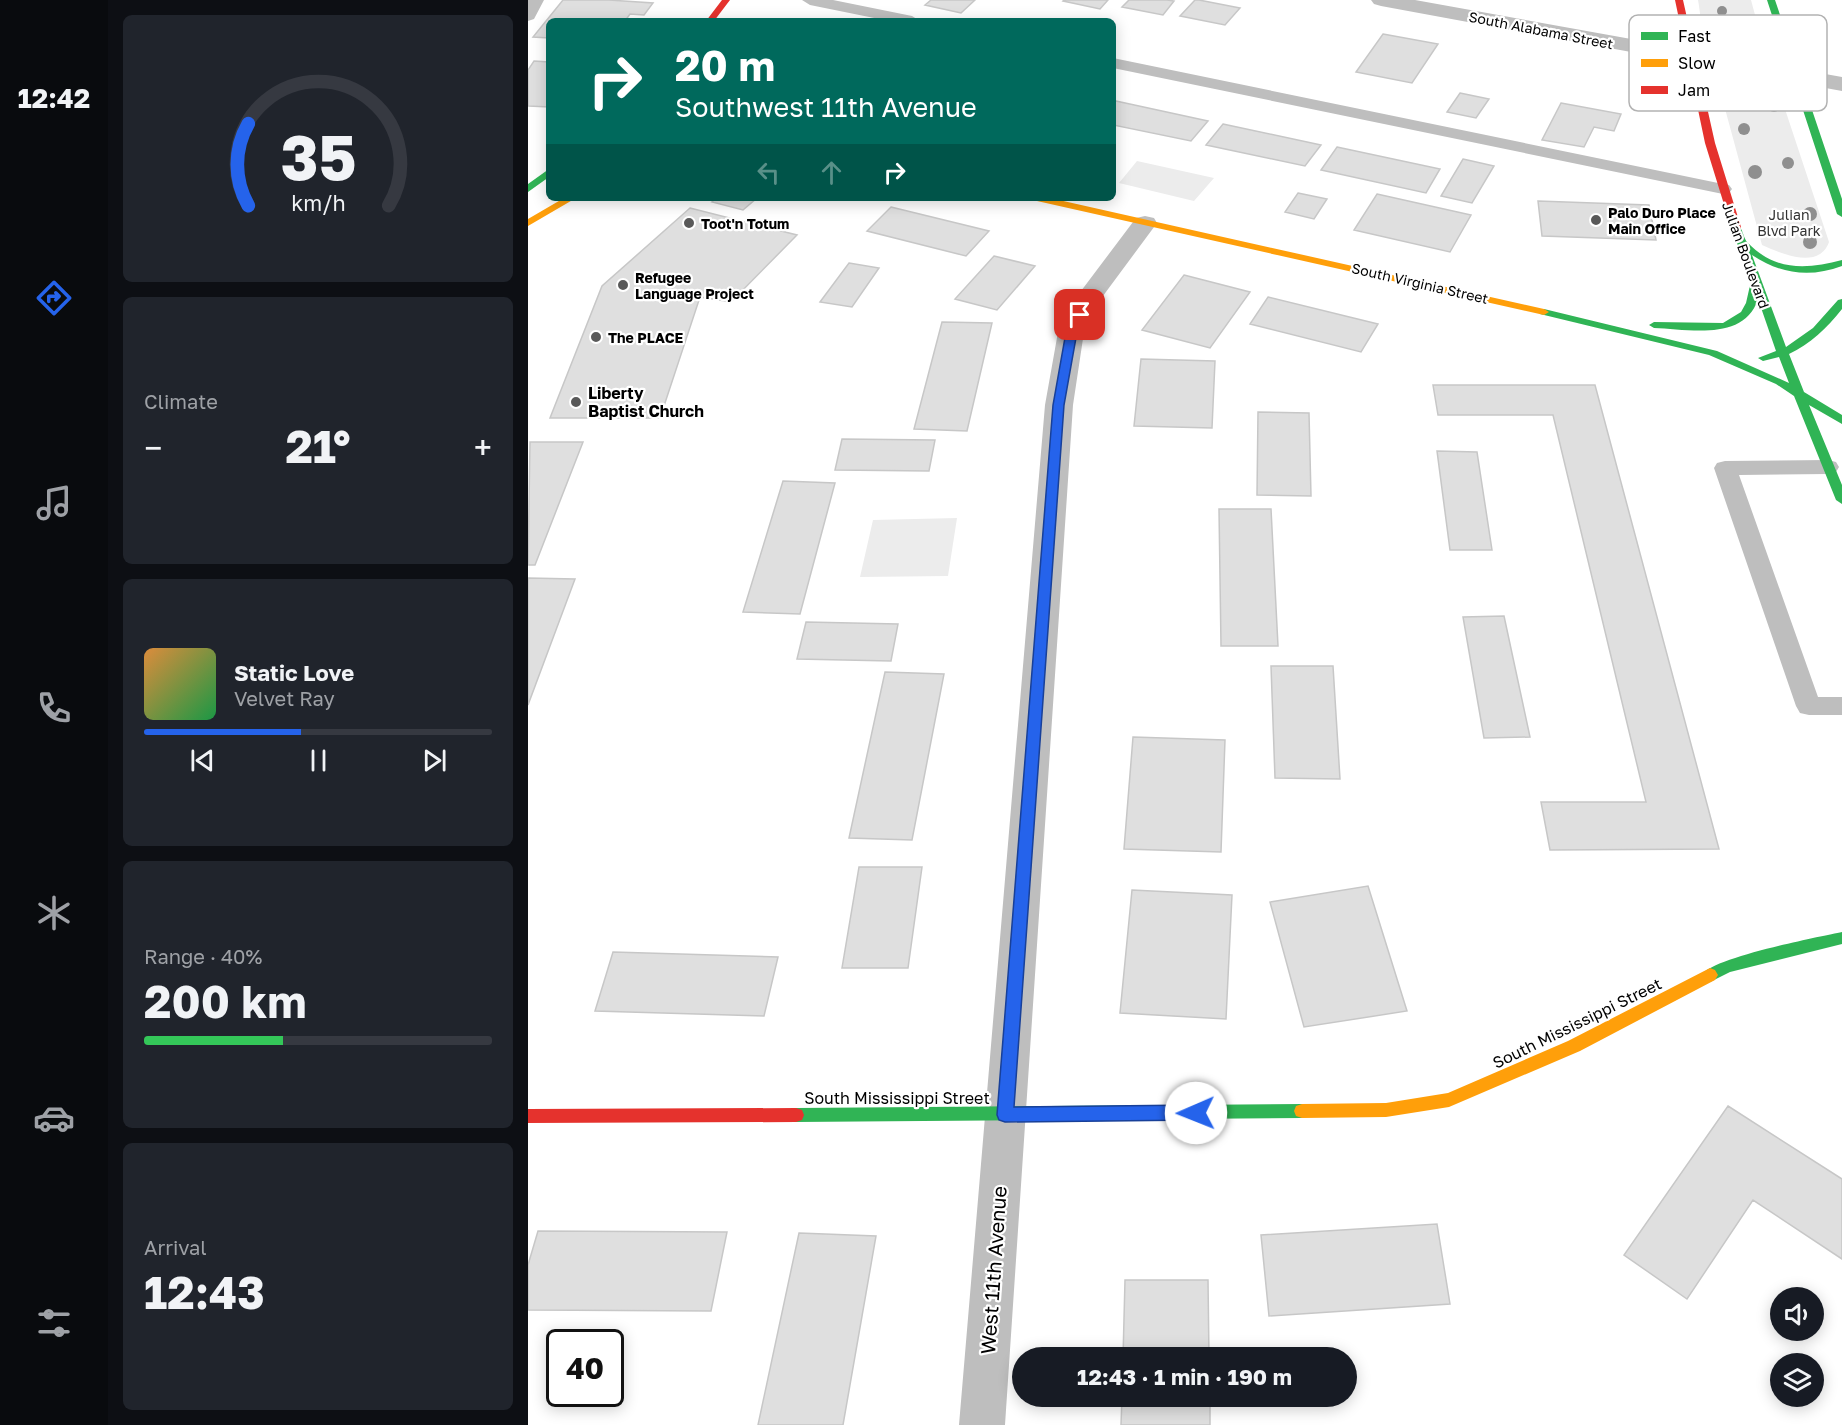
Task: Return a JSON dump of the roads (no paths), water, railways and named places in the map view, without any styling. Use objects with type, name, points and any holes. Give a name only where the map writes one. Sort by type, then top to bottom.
[{"type":"street","points":[[713,18],[728,0]]},
{"type":"street","points":[[722,18],[728,0]]},
{"type":"street","name":"South Alabama Street","points":[[1381,0],[1629,47]]},
{"type":"street","name":"Julian Boulevard","points":[[1679,0],[1682,15]]},
{"type":"street","points":[[1772,0],[1776,15]]},
{"type":"street","name":"South Alabama Street","points":[[1827,81],[1842,84]]},
{"type":"street","name":"Julian Boulevard","points":[[1703,111],[1723,189],[1782,355],[1842,500]]},
{"type":"street","points":[[1806,111],[1842,214]]},
{"type":"street","points":[[528,189],[546,174]]},
{"type":"street","points":[[528,223],[566,201]]},
{"type":"street","name":"South Virginia Street","points":[[1050,201],[1713,353],[1756,368],[1796,389],[1842,420]]},
{"type":"street","name":"West 11th Avenue","points":[[982,1425],[1059,405],[1071,332],[1088,299],[1145,223]]},
{"type":"street","points":[[1743,243],[1753,254],[1770,263],[1790,269],[1821,271],[1842,263]]},
{"type":"street","points":[[1542,312],[1643,324],[1724,326],[1743,320],[1752,308],[1756,280]]},
{"type":"street","points":[[1713,353],[1751,359],[1782,355],[1832,316],[1842,302]]},
{"type":"street","name":"South Mississippi Street","points":[[528,1116],[1005,1115],[1386,1110],[1449,1100],[1575,1046],[1727,966],[1842,938]]},
{"type":"lane","points":[[528,16],[536,0]]},
{"type":"lane","points":[[810,0],[897,18]]},
{"type":"lane","points":[[1116,64],[1723,189]]},
{"type":"lane","points":[[1828,467],[1725,468],[1809,706],[1842,706]]},
{"type":"place","name":"Palo Duro Place Main Office","points":[[1596,220]]},
{"type":"place","name":"Toot'n Totum","points":[[689,223]]},
{"type":"place","name":"Refugee Language Project","points":[[623,285]]},
{"type":"place","name":"The PLACE","points":[[596,337]]},
{"type":"place","name":"Liberty Baptist Church","points":[[576,402]]},
{"type":"park label","name":"Julian Blvd Park","points":[[1789,222]]}]
